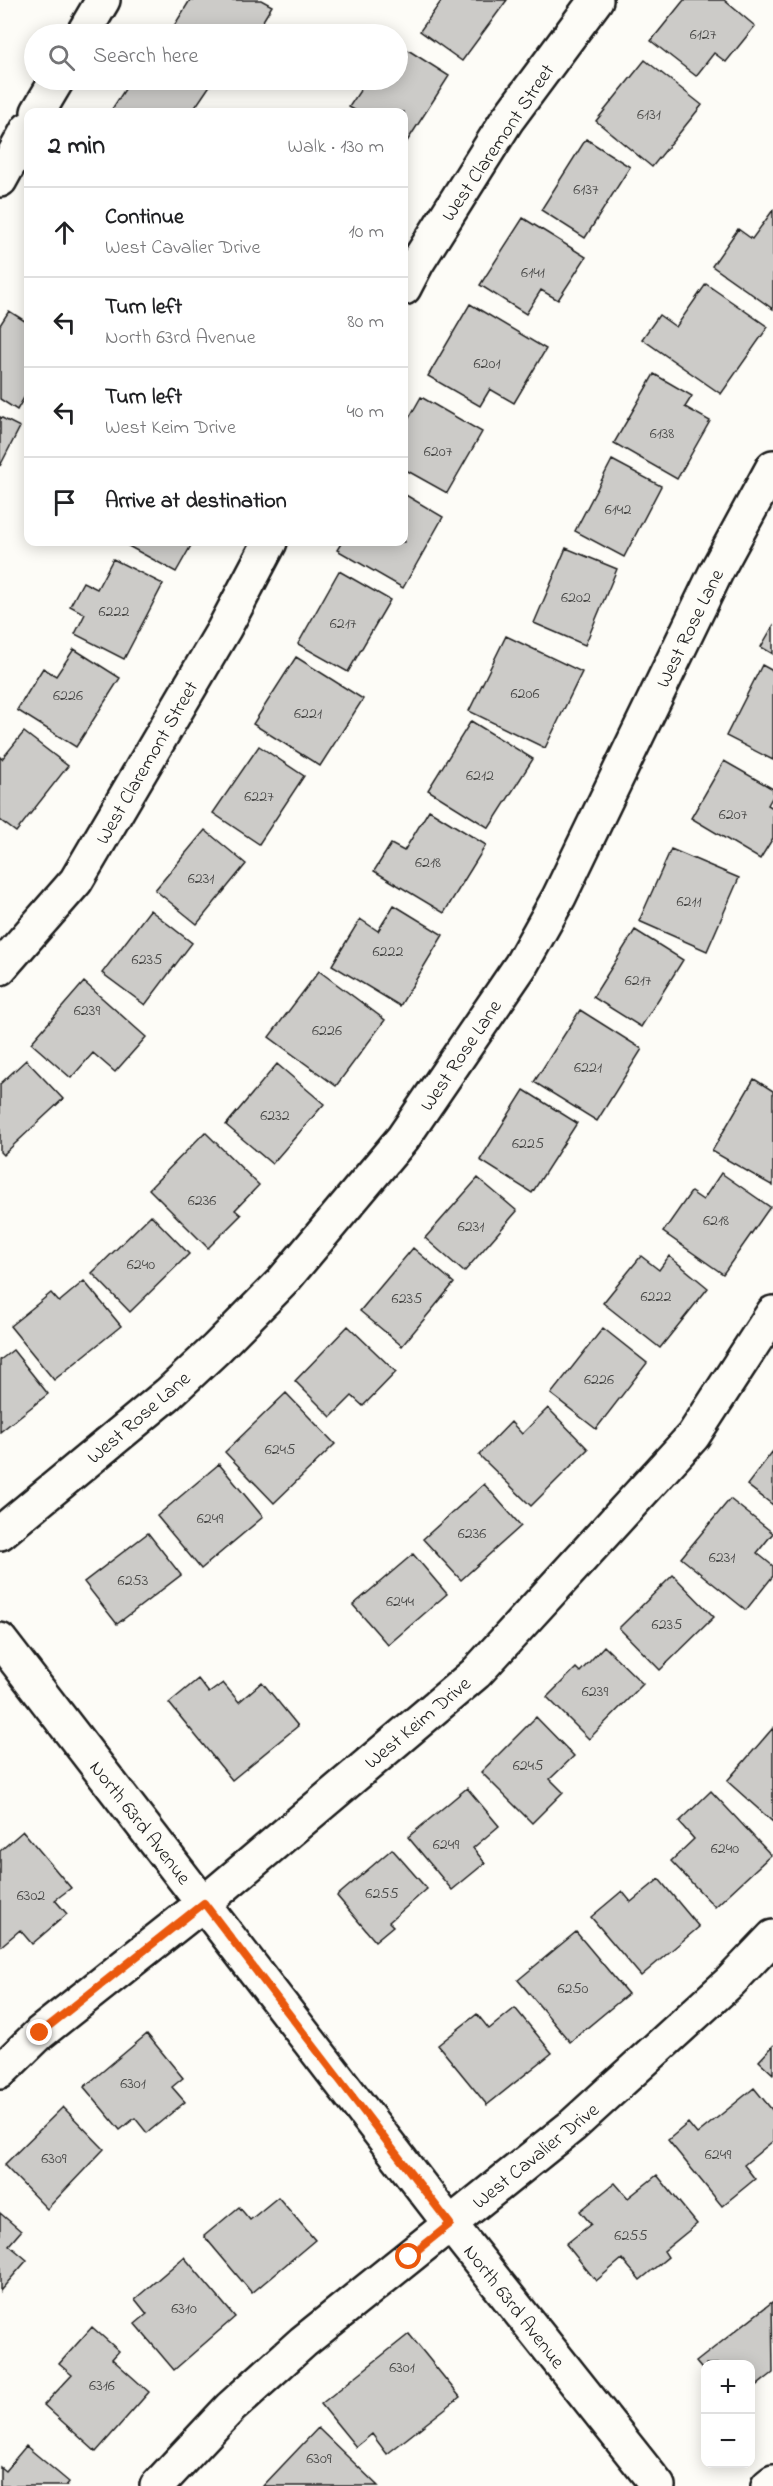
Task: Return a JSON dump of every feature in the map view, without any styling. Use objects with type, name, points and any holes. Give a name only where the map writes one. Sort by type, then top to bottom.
[{"type":"street","points":[[89,24],[103,0]]},
{"type":"street","name":"West Claremont Street","points":[[408,280],[507,120],[596,0]]},
{"type":"street","points":[[40,108],[51,90]]},
{"type":"street","points":[[0,180],[24,136]]},
{"type":"street","name":"West Rose Lane","points":[[0,1533],[168,1395],[216,1349],[282,1282],[404,1138],[521,965],[559,897],[716,572],[773,467]]},
{"type":"street","name":"West Claremont Street","points":[[0,968],[76,881],[224,629],[268,546]]},
{"type":"street","name":"West Keim Drive","points":[[0,2072],[40,2033],[204,1903],[476,1673],[693,1436],[773,1313]]},
{"type":"street","name":"North 63rd Avenue","points":[[0,1640],[450,2224],[658,2486]]},
{"type":"street","name":"West Cavalier Drive","points":[[157,2486],[230,2408],[303,2342],[572,2127],[731,1981],[773,1937]]},
{"type":"street","points":[[768,2486],[773,2482]]},
{"type":"building","points":[[190,0],[261,0],[272,6],[261,24],[175,24]]},
{"type":"building","points":[[442,0],[507,0],[462,61],[420,31]]},
{"type":"building","points":[[684,0],[724,0],[755,26],[726,62],[714,53],[696,76],[651,41]]},
{"type":"building","points":[[408,50],[449,76],[408,140],[408,108],[349,107],[360,90],[408,90]]},
{"type":"building","points":[[645,60],[702,105],[652,167],[596,121]]},
{"type":"building","points":[[124,90],[207,90],[195,108],[113,108]]},
{"type":"building","points":[[586,139],[630,167],[585,238],[541,210]]},
{"type":"building","points":[[773,210],[773,309],[712,266],[738,229],[752,239]]},
{"type":"building","points":[[523,218],[586,257],[558,300],[541,290],[526,314],[480,285]]},
{"type":"building","points":[[706,284],[768,327],[721,394],[642,339],[659,315],[676,327]]},
{"type":"building","points":[[470,304],[546,349],[514,403],[490,389],[480,406],[428,376]]},
{"type":"building","points":[[9,311],[24,320],[24,398],[17,410],[0,399],[0,325]]},
{"type":"building","points":[[654,374],[692,396],[685,407],[710,421],[677,479],[614,443]]},
{"type":"building","points":[[421,397],[482,432],[447,493],[408,471],[408,420]]},
{"type":"building","points":[[0,417],[20,427],[0,466]]},
{"type":"building","points":[[612,460],[661,486],[624,557],[575,531]]},
{"type":"building","points":[[408,496],[443,517],[403,588],[337,550],[340,546],[408,546]]},
{"type":"building","points":[[128,546],[191,546],[176,572]]},
{"type":"building","points":[[566,548],[617,569],[585,645],[534,623]]},
{"type":"building","points":[[113,559],[163,584],[124,659],[75,634],[85,614],[70,606],[83,582],[97,589]]},
{"type":"building","points":[[339,571],[390,600],[348,672],[298,644]]},
{"type":"building","points":[[773,626],[773,654],[761,647]]},
{"type":"building","points":[[506,636],[582,672],[545,748],[469,711]]},
{"type":"building","points":[[74,649],[120,678],[76,747],[17,710],[43,668],[56,676]]},
{"type":"building","points":[[296,657],[363,699],[320,766],[253,724]]},
{"type":"building","points":[[762,665],[773,671],[773,760],[726,736]]},
{"type":"building","points":[[471,721],[533,759],[489,828],[428,790]]},
{"type":"building","points":[[24,732],[68,766],[16,832],[0,820],[0,757],[2,759]]},
{"type":"building","points":[[259,746],[304,776],[259,844],[213,813]]},
{"type":"building","points":[[724,761],[773,789],[773,796],[768,805],[773,808],[773,838],[760,859],[691,818]]},
{"type":"building","points":[[429,810],[486,845],[444,913],[374,871],[391,844],[404,851]]},
{"type":"building","points":[[205,830],[246,864],[197,924],[155,890]]},
{"type":"building","points":[[671,849],[739,878],[707,951],[639,921]]},
{"type":"building","points":[[394,905],[443,935],[400,1006],[332,965],[360,919],[378,931]]},
{"type":"building","points":[[150,910],[192,943],[145,1005],[102,973]]},
{"type":"building","points":[[635,930],[683,960],[641,1027],[593,997]]},
{"type":"building","points":[[319,971],[385,1020],[336,1086],[269,1037]]},
{"type":"building","points":[[84,982],[146,1037],[115,1072],[93,1053],[71,1078],[31,1043]]},
{"type":"building","points":[[580,1010],[642,1049],[597,1121],[534,1082]]},
{"type":"building","points":[[26,1060],[63,1099],[3,1155],[0,1152],[0,1084]]},
{"type":"building","points":[[277,1064],[324,1104],[272,1164],[226,1125]]},
{"type":"building","points":[[754,1079],[773,1091],[773,1186],[712,1151]]},
{"type":"building","points":[[524,1090],[577,1123],[532,1193],[480,1160]]},
{"type":"building","points":[[205,1132],[259,1185],[235,1210],[241,1215],[208,1248],[149,1189]]},
{"type":"building","points":[[721,1173],[770,1207],[723,1274],[663,1232],[691,1192],[703,1200]]},
{"type":"building","points":[[478,1178],[517,1211],[464,1272],[425,1238]]},
{"type":"building","points":[[151,1215],[189,1254],[130,1312],[92,1273]]},
{"type":"building","points":[[413,1248],[454,1283],[402,1346],[360,1311]]},
{"type":"building","points":[[641,1256],[659,1270],[669,1256],[708,1288],[660,1348],[603,1303]]},
{"type":"building","points":[[84,1281],[121,1326],[54,1380],[10,1326],[51,1293],[59,1302]]},
{"type":"building","points":[[348,1326],[396,1372],[363,1406],[352,1396],[331,1417],[295,1381]]},
{"type":"building","points":[[603,1328],[647,1363],[596,1429],[551,1394]]},
{"type":"building","points":[[13,1350],[48,1394],[0,1432],[0,1360]]},
{"type":"building","points":[[286,1393],[335,1444],[274,1503],[225,1452]]},
{"type":"building","points":[[548,1408],[588,1449],[531,1506],[479,1455],[511,1422],[522,1434]]},
{"type":"building","points":[[773,1451],[773,1505],[747,1485]]},
{"type":"building","points":[[219,1464],[263,1517],[201,1569],[157,1516]]},
{"type":"building","points":[[484,1484],[521,1526],[461,1580],[423,1539]]},
{"type":"building","points":[[730,1499],[773,1533],[757,1553],[773,1566],[773,1576],[746,1610],[681,1558]]},
{"type":"building","points":[[148,1533],[181,1575],[117,1624],[84,1582]]},
{"type":"building","points":[[413,1554],[447,1594],[388,1645],[353,1605]]},
{"type":"building","points":[[673,1575],[714,1617],[660,1670],[619,1628]]},
{"type":"building","points":[[604,1646],[643,1684],[589,1739],[547,1697],[576,1668],[580,1672]]},
{"type":"building","points":[[198,1679],[209,1693],[223,1683],[239,1702],[262,1682],[298,1726],[232,1780],[169,1703]]},
{"type":"building","points":[[536,1717],[574,1756],[550,1779],[563,1792],[532,1823],[481,1772]]},
{"type":"building","points":[[773,1728],[773,1822],[727,1781]]},
{"type":"building","points":[[467,1788],[499,1826],[473,1848],[485,1863],[452,1890],[408,1837]]},
{"type":"building","points":[[711,1791],[771,1855],[715,1907],[671,1861],[694,1839],[679,1822]]},
{"type":"building","points":[[23,1831],[71,1888],[55,1900],[67,1914],[32,1944],[20,1930],[0,1947],[0,1851]]},
{"type":"building","points":[[392,1849],[427,1889],[389,1922],[393,1926],[375,1941],[337,1896]]},
{"type":"building","points":[[659,1879],[699,1927],[641,1976],[591,1917],[622,1891],[631,1902]]},
{"type":"building","points":[[576,1932],[628,1994],[570,2042],[518,1980]]},
{"type":"building","points":[[515,2008],[552,2053],[487,2105],[438,2045],[477,2014],[489,2029]]},
{"type":"building","points":[[147,2034],[183,2078],[172,2087],[185,2102],[147,2133],[135,2118],[120,2130],[84,2087]]},
{"type":"building","points":[[773,2046],[773,2074],[759,2061]]},
{"type":"building","points":[[754,2088],[773,2111],[773,2141],[744,2165],[755,2179],[722,2206],[668,2140],[688,2123],[697,2134]]},
{"type":"building","points":[[63,2107],[104,2149],[47,2209],[4,2165]]},
{"type":"building","points":[[657,2175],[697,2224],[664,2251],[668,2257],[640,2280],[622,2259],[596,2281],[566,2244],[591,2224],[580,2211],[615,2183],[628,2198]]},
{"type":"building","points":[[278,2197],[315,2240],[252,2293],[204,2236],[239,2207],[250,2220]]},
{"type":"building","points":[[0,2213],[21,2231],[9,2245],[27,2260],[0,2291]]},
{"type":"building","points":[[184,2257],[235,2317],[174,2370],[135,2324],[147,2314],[135,2299]]},
{"type":"building","points":[[772,2302],[773,2373],[755,2387],[755,2360],[701,2360],[701,2368],[696,2362]]},
{"type":"building","points":[[92,2327],[119,2351],[112,2359],[149,2392],[96,2452],[44,2405],[72,2375],[59,2364]]},
{"type":"building","points":[[409,2334],[460,2397],[387,2454],[372,2434],[356,2447],[321,2404]]},
{"type":"building","points":[[318,2428],[378,2486],[263,2486]]},
{"type":"building","points":[[26,2446],[69,2482],[66,2486],[0,2486],[0,2467],[5,2471]]},
{"type":"route","points":[[40,2033],[204,1903],[450,2224],[409,2257]]}]
